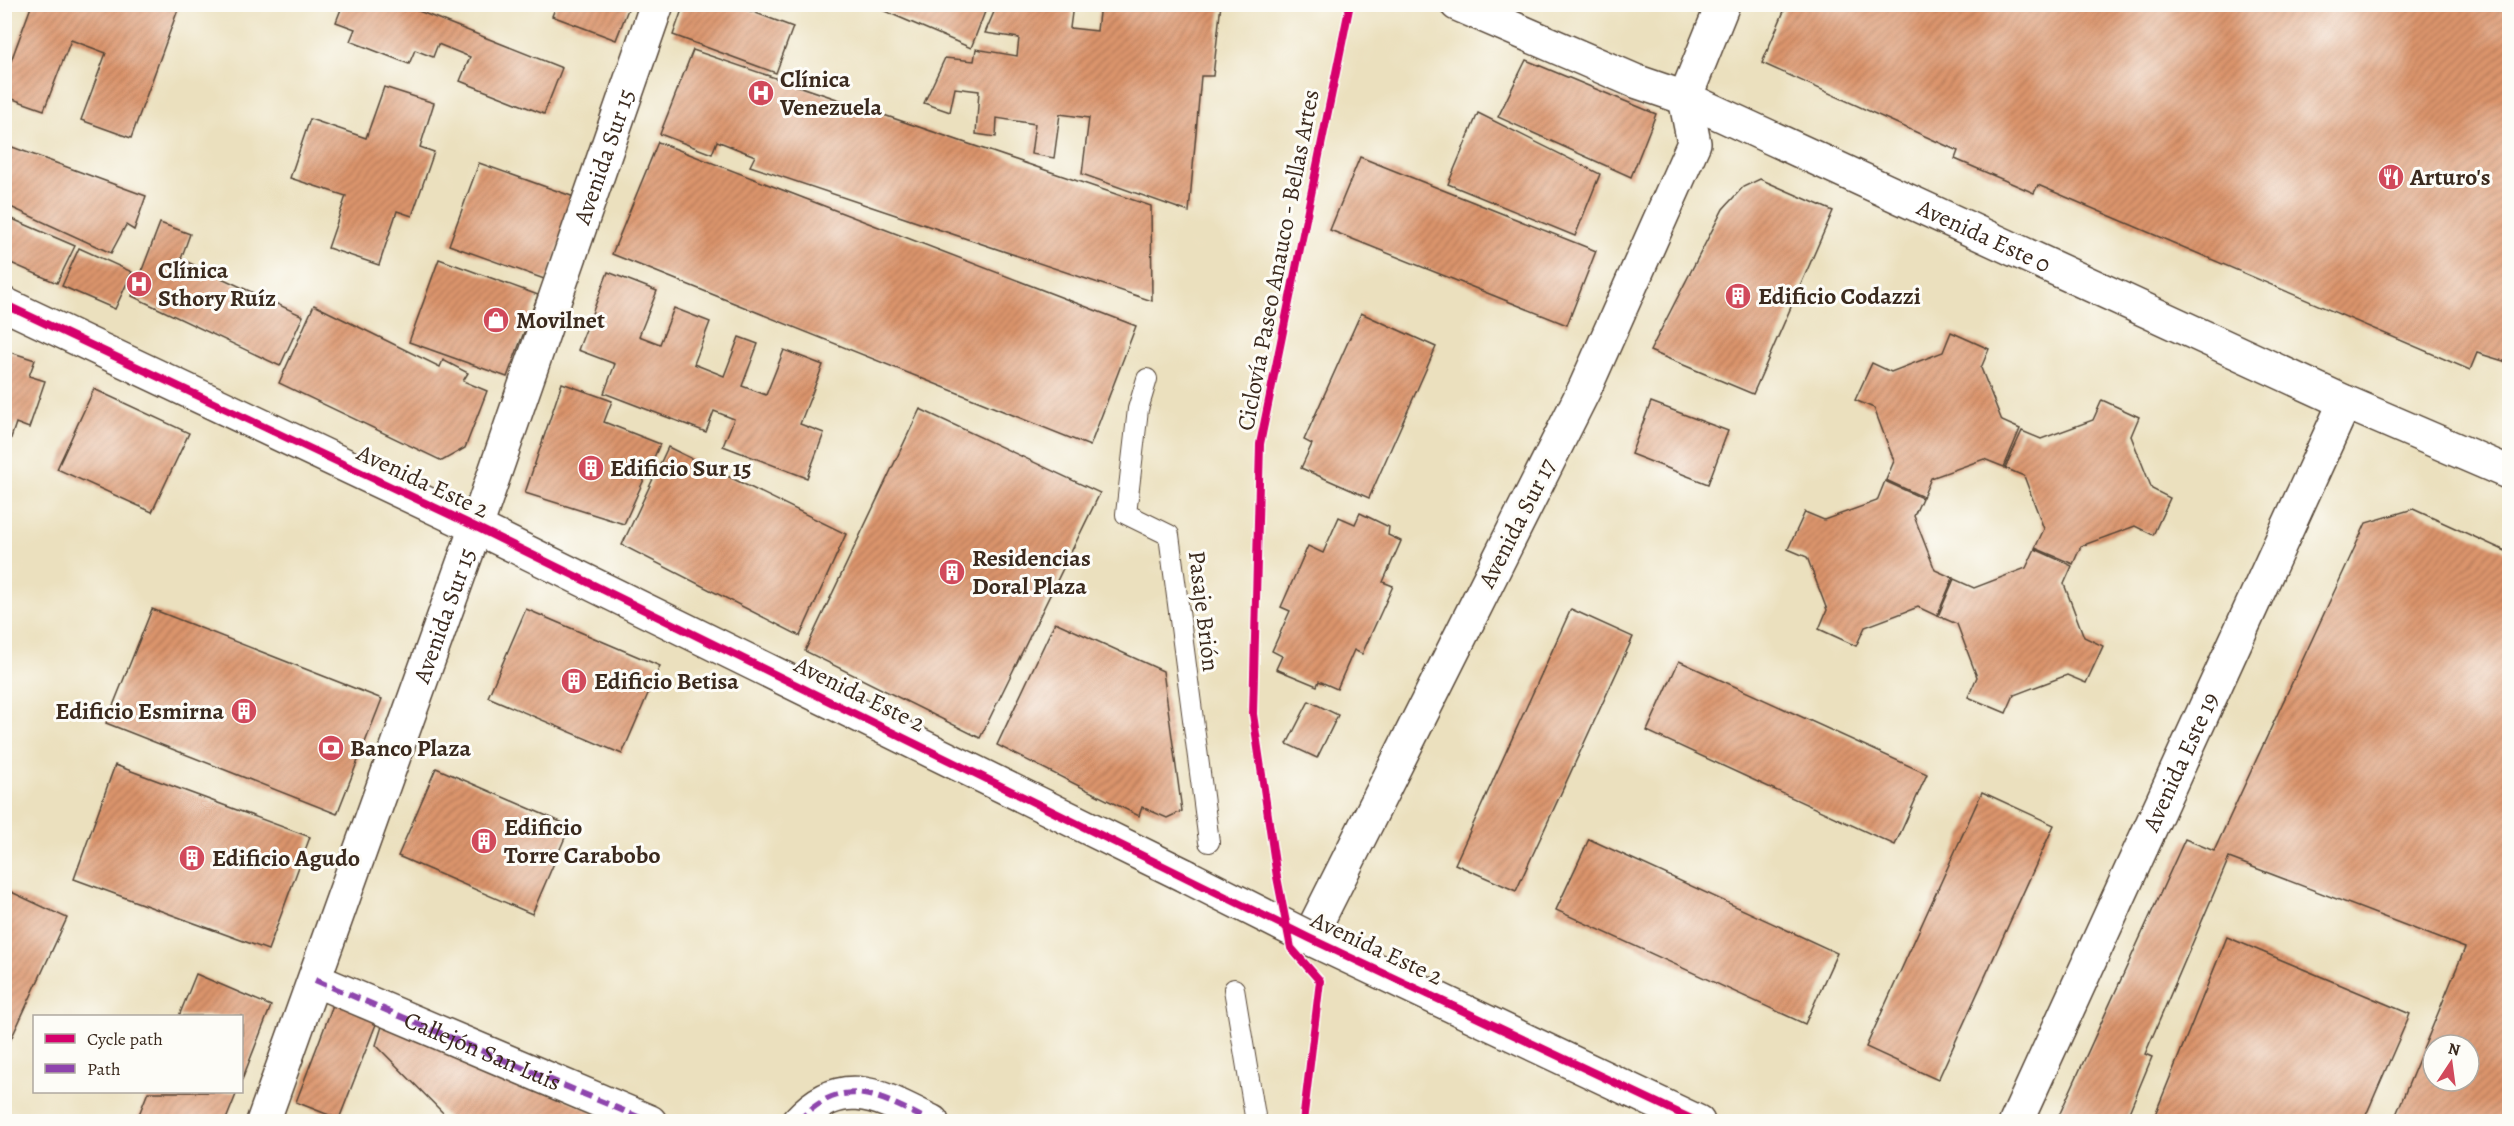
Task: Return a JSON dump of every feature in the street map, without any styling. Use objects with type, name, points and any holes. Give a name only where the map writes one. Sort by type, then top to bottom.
[{"type":"street","name":"Avenida Sur 15","points":[[263,1122],[476,527],[657,4]]},
{"type":"street","name":"Avenida Este 0","points":[[1457,4],[1635,81],[1685,98],[2345,402],[2510,473]]},
{"type":"street","points":[[1685,98],[1723,4]]},
{"type":"street","name":"Avenida Sur 17","points":[[1309,938],[1590,377],[1694,142],[1685,98]]},
{"type":"street","name":"Avenida Este 2","points":[[4,304],[476,527],[1309,938],[1698,1122]]},
{"type":"street","name":"Avenida Este 19","points":[[2016,1122],[2345,402]]},
{"type":"street","name":"Callejón San Luis","points":[[315,980],[650,1122]]},
{"type":"street","points":[[798,1122],[811,1106],[829,1096],[855,1090],[884,1098],[933,1122]]},
{"type":"lane","name":"Pasaje Brión","points":[[1147,379],[1138,409],[1126,514],[1169,535],[1209,842]]},
{"type":"lane","points":[[1234,989],[1256,1122]]},
{"type":"building","points":[[32,4],[180,4],[131,138],[81,120],[106,53],[71,40],[44,110],[4,96],[4,80]]},
{"type":"building","points":[[343,4],[401,4],[562,68],[544,114],[460,81],[470,57],[438,44],[433,57],[415,50],[409,64],[350,41],[355,29],[336,22]]},
{"type":"building","points":[[557,4],[630,4],[616,40],[552,16]]},
{"type":"building","points":[[684,4],[732,4],[793,27],[776,73],[673,35]]},
{"type":"building","points":[[874,4],[988,4],[971,48],[873,6]]},
{"type":"building","points":[[1100,4],[1221,4],[1213,76],[1201,76],[1189,212],[1082,174],[1089,118],[1060,114],[1054,158],[1031,154],[1035,124],[997,118],[996,137],[976,134],[979,91],[955,88],[950,112],[924,103],[945,58],[974,61],[976,49],[1017,56],[1019,38],[985,33],[997,5],[1073,5],[1070,28],[1097,31]]},
{"type":"building","points":[[1787,4],[2510,4],[2510,363],[2477,353],[2470,370],[2038,185],[2034,193],[1955,159],[1958,151],[1762,63]]},
{"type":"building","points":[[693,50],[1151,206],[1152,301],[750,166],[755,156],[717,141],[712,154],[660,134]]},
{"type":"building","points":[[1526,60],[1656,114],[1631,177],[1498,117]]},
{"type":"building","points":[[384,87],[434,103],[420,147],[434,152],[412,216],[397,211],[379,265],[328,248],[346,196],[290,178],[310,119],[366,138]]},
{"type":"building","points":[[1478,113],[1600,174],[1575,236],[1448,184]]},
{"type":"building","points":[[658,142],[1136,326],[1090,446],[612,254]]},
{"type":"building","points":[[4,144],[146,196],[134,230],[126,225],[111,253],[4,204]]},
{"type":"building","points":[[1360,157],[1596,251],[1567,325],[1330,230]]},
{"type":"building","points":[[479,163],[577,198],[547,280],[449,245]]},
{"type":"building","name":"Edificio Codazzi","points":[[1760,179],[1833,211],[1753,394],[1650,351],[1723,209],[1743,187]]},
{"type":"building","points":[[10,218],[75,246],[57,283],[4,260],[4,230]]},
{"type":"building","points":[[160,223],[190,234],[181,259],[303,316],[280,366],[132,296]]},
{"type":"building","points":[[79,248],[132,272],[115,309],[62,286]]},
{"type":"building","points":[[439,259],[538,295],[507,377],[409,342]]},
{"type":"building","points":[[608,272],[657,291],[639,336],[660,344],[674,308],[710,322],[694,364],[724,376],[739,337],[758,344],[742,386],[766,395],[784,350],[823,365],[800,424],[824,433],[807,478],[723,446],[734,419],[714,411],[706,432],[604,393],[615,364],[578,350]]},
{"type":"building","points":[[314,305],[440,367],[443,360],[468,373],[463,381],[487,391],[465,448],[442,461],[279,383]]},
{"type":"building","points":[[1361,313],[1436,347],[1369,498],[1301,468],[1312,444],[1304,440]]},
{"type":"building","points":[[1951,332],[1989,349],[1981,368],[2002,421],[2020,429],[2004,467],[1984,459],[1931,478],[1923,497],[1886,480],[1894,461],[1874,408],[1855,400],[1872,363],[1891,372],[1943,352]]},
{"type":"building","points":[[4,350],[35,360],[29,376],[45,381],[29,428],[16,423],[7,450],[4,449]]},
{"type":"building","name":"Edificio Sur 15","points":[[562,383],[612,401],[604,422],[660,444],[624,524],[525,493]]},
{"type":"building","points":[[94,389],[189,433],[152,512],[57,469]]},
{"type":"building","points":[[2102,400],[2139,417],[2131,436],[2152,489],[2170,498],[2153,535],[2135,526],[2081,546],[2073,564],[2035,548],[2044,529],[2024,476],[2005,468],[2022,431],[2041,439],[2093,420]]},
{"type":"building","points":[[1651,402],[1728,431],[1708,484],[1631,454]]},
{"type":"building","name":"Residencias Doral Plaza","points":[[920,409],[1100,493],[980,738],[805,651]]},
{"type":"building","points":[[668,447],[846,534],[800,636],[622,545]]},
{"type":"building","points":[[1885,481],[1922,498],[1914,516],[1935,570],[1953,578],[1937,616],[1918,607],[1865,627],[1856,646],[1819,629],[1827,610],[1807,557],[1788,549],[1805,512],[1824,520],[1877,501]]},
{"type":"building","points":[[2413,509],[2510,553],[2510,1122],[2393,1122],[2421,1054],[2421,1093],[2481,1093],[2481,1033],[2430,1033],[2465,948],[2229,858],[2145,1054],[2152,1057],[2125,1122],[2056,1122],[2185,839],[2214,851],[2366,523]]},
{"type":"building","points":[[1360,513],[1389,527],[1388,535],[1401,541],[1383,582],[1393,586],[1362,654],[1354,650],[1337,689],[1319,681],[1317,686],[1276,669],[1282,656],[1272,651],[1290,611],[1281,607],[1308,546],[1323,553],[1339,517],[1355,524]]},
{"type":"building","points":[[2035,549],[2072,566],[2064,584],[2084,637],[2103,646],[2086,683],[2067,675],[2014,695],[2006,713],[1968,697],[1977,677],[1957,624],[1938,616],[1954,579],[1974,588],[2026,568]]},
{"type":"building","name":"Edificio Esmirna","points":[[152,609],[382,699],[337,814],[106,723]]},
{"type":"building","name":"Edificio Betisa","points":[[526,609],[660,666],[622,754],[488,697]]},
{"type":"building","points":[[1571,609],[1633,637],[1516,891],[1455,864]]},
{"type":"building","points":[[1055,622],[1163,671],[1182,811],[1167,818],[1142,807],[1139,816],[997,745]]},
{"type":"building","points":[[1679,661],[1927,774],[1895,845],[1647,731]]},
{"type":"building","points":[[1309,701],[1338,715],[1317,758],[1287,744]]},
{"type":"building","name":"Edificio Agudo","points":[[115,765],[310,837],[268,950],[74,879]]},
{"type":"building","name":"Edificio Torre Carabobo","points":[[436,768],[570,826],[532,914],[398,856]]},
{"type":"building","points":[[1982,792],[2054,825],[1938,1080],[1866,1047]]},
{"type":"building","points":[[1589,839],[1837,953],[1805,1024],[1556,910]]},
{"type":"building","points":[[5,889],[67,918],[5,1052]]},
{"type":"building","points":[[2227,937],[2410,1014],[2363,1122],[2152,1122]]},
{"type":"building","points":[[196,974],[271,1006],[243,1077],[243,1015],[179,1015]]},
{"type":"building","points":[[336,997],[380,1014],[339,1119],[296,1102]]},
{"type":"building","points":[[385,1017],[616,1122],[452,1122],[376,1045]]},
{"type":"building","points":[[148,1093],[237,1093],[225,1122],[136,1122]]},
{"type":"marked path","points":[[315,980],[650,1122]]},
{"type":"marked path","points":[[798,1122],[831,1097],[847,1093],[879,1098],[932,1122]]},
{"type":"cycle path","name":"Ciclovía Paseo Anauco - Bellas Artes","points":[[1303,1122],[1320,981],[1291,948],[1277,877],[1253,714],[1260,444],[1350,4]]},
{"type":"cycle path","points":[[4,304],[476,527],[1309,938],[1698,1122]]},
{"type":"place","name":"Clínica Venezuela","points":[[761,93]]},
{"type":"place","name":"Arturo's","points":[[2391,177]]},
{"type":"place","name":"Clínica Sthory Ruíz","points":[[139,284]]},
{"type":"place","name":"Edificio Codazzi","points":[[1738,296]]},
{"type":"place","name":"Movilnet","points":[[496,320]]},
{"type":"place","name":"Edificio Sur 15","points":[[591,468]]},
{"type":"place","name":"Residencias Doral Plaza","points":[[952,572]]},
{"type":"place","name":"Edificio Betisa","points":[[574,681]]},
{"type":"place","name":"Edificio Esmirna","points":[[244,711]]},
{"type":"place","name":"Banco Plaza","points":[[331,748]]},
{"type":"place","name":"Edificio Torre Carabobo","points":[[484,841]]},
{"type":"place","name":"Edificio Agudo","points":[[192,858]]}]
